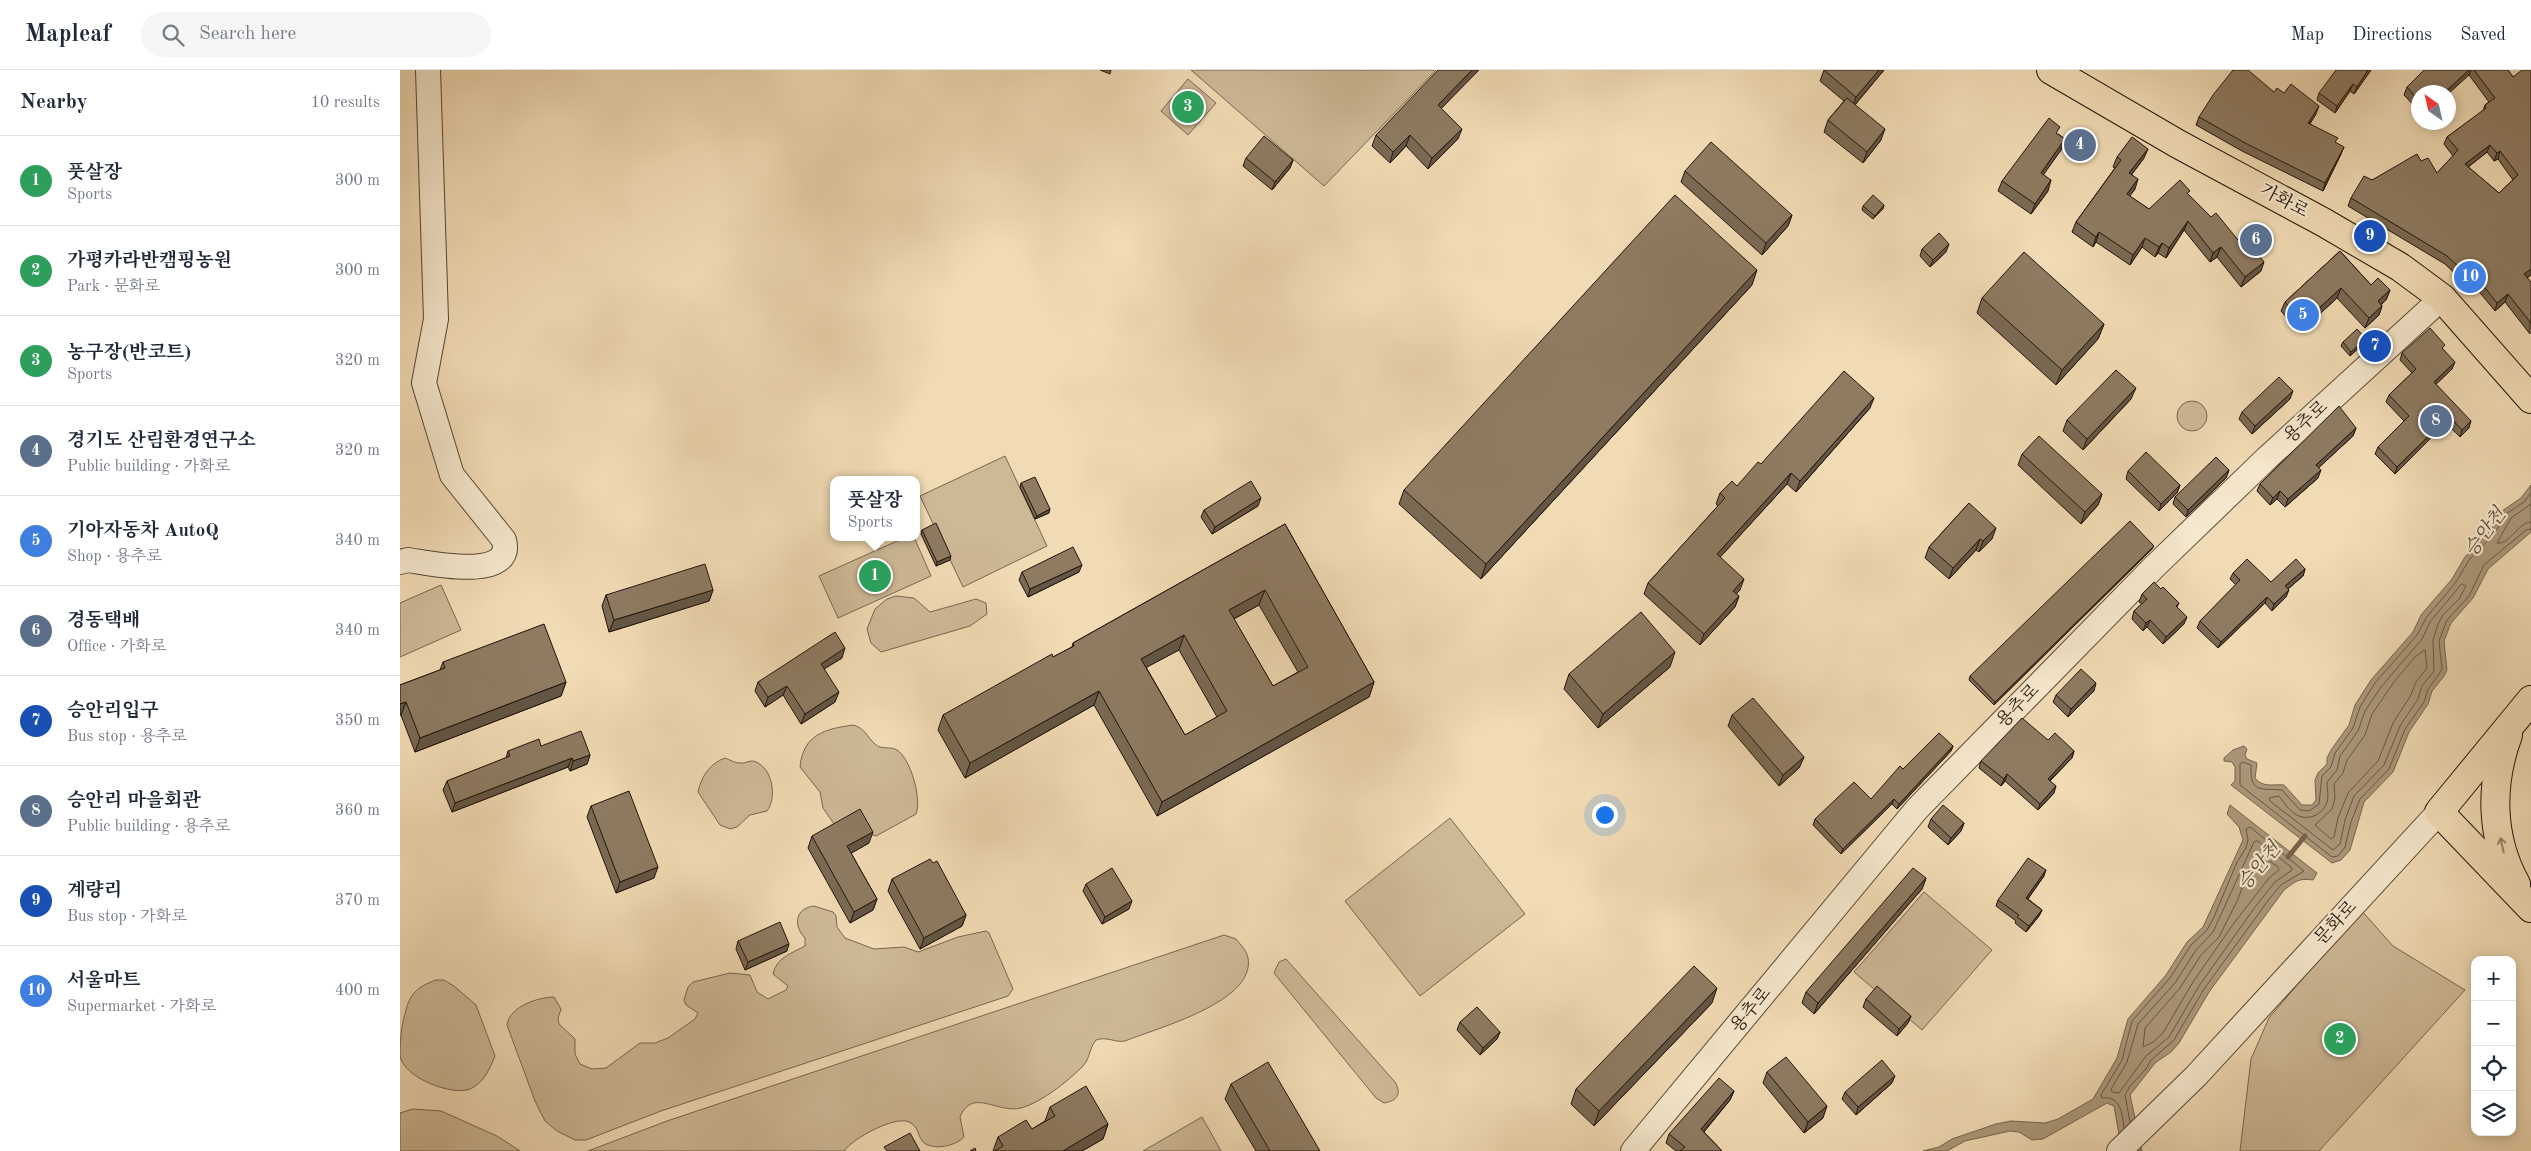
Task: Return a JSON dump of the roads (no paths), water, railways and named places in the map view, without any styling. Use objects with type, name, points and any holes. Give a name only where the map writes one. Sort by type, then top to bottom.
[{"type":"main road","name":"가화로","points":[[2051,70],[2178,144],[2335,229],[2400,267],[2442,298],[2496,357],[2531,399]]},
{"type":"main road","name":"문화로","points":[[2439,812],[2526,706]]},
{"type":"main road","points":[[2526,706],[2508,735],[2501,756],[2496,777],[2495,800],[2503,851],[2515,882],[2530,906]]},
{"type":"main road","points":[[2439,812],[2530,906]]},
{"type":"street","points":[[400,562],[408,560],[480,567],[494,564],[502,557],[506,548],[504,540],[452,475],[424,383],[436,318],[428,70]]},
{"type":"street","name":"용추로","points":[[1633,1151],[1917,809],[2154,567],[2267,458],[2442,298]]},
{"type":"street","name":"문화로","points":[[2119,1151],[2146,1126],[2234,1035],[2439,812]]},
{"type":"water","points":[[2531,485],[2531,532],[2488,569],[2473,598],[2451,623],[2444,641],[2447,670],[2432,691],[2428,704],[2409,732],[2393,772],[2364,802],[2350,850],[2341,860],[2332,863],[2231,785],[2235,781],[2235,767],[2232,762],[2224,761],[2224,758],[2233,750],[2244,746],[2247,749],[2245,755],[2247,759],[2257,763],[2255,778],[2258,781],[2268,785],[2284,785],[2302,805],[2312,805],[2316,800],[2315,780],[2318,773],[2327,764],[2327,758],[2331,750],[2349,725],[2355,705],[2371,680],[2413,632],[2421,615],[2452,579],[2465,557],[2491,530],[2502,511],[2521,498]]},
{"type":"water","points":[[2230,805],[2317,873],[2313,880],[2304,879],[2297,881],[2284,890],[2209,992],[2179,1043],[2171,1052],[2155,1063],[2130,1095],[2142,1151],[2122,1151],[2114,1106],[2107,1103],[2043,1139],[2032,1140],[2019,1132],[2010,1131],[1965,1141],[1947,1151],[1923,1151],[1939,1147],[1952,1139],[1996,1124],[2011,1121],[2045,1123],[2058,1119],[2093,1099],[2117,1058],[2128,1019],[2166,975],[2187,942],[2203,927],[2243,840],[2239,827],[2227,814]]},
{"type":"waterway","name":"승안천","points":[[2288,857],[2305,836]]},
{"type":"place","name":"농구장(반코트)","points":[[1188,107]]},
{"type":"place","name":"경기도 산림환경연구소","points":[[2080,145]]},
{"type":"place","name":"계량리","points":[[2370,236]]},
{"type":"place","name":"경동택배","points":[[2256,240]]},
{"type":"place","name":"서울마트","points":[[2470,277]]},
{"type":"place","name":"기아자동차 AutoQ","points":[[2303,315]]},
{"type":"place","name":"승안리입구","points":[[2375,346]]},
{"type":"place","name":"승안리 마을회관","points":[[2436,421]]},
{"type":"place","name":"풋살장","points":[[875,576]]},
{"type":"place","name":"가평카라반캠핑농원","points":[[2340,1039]]}]
